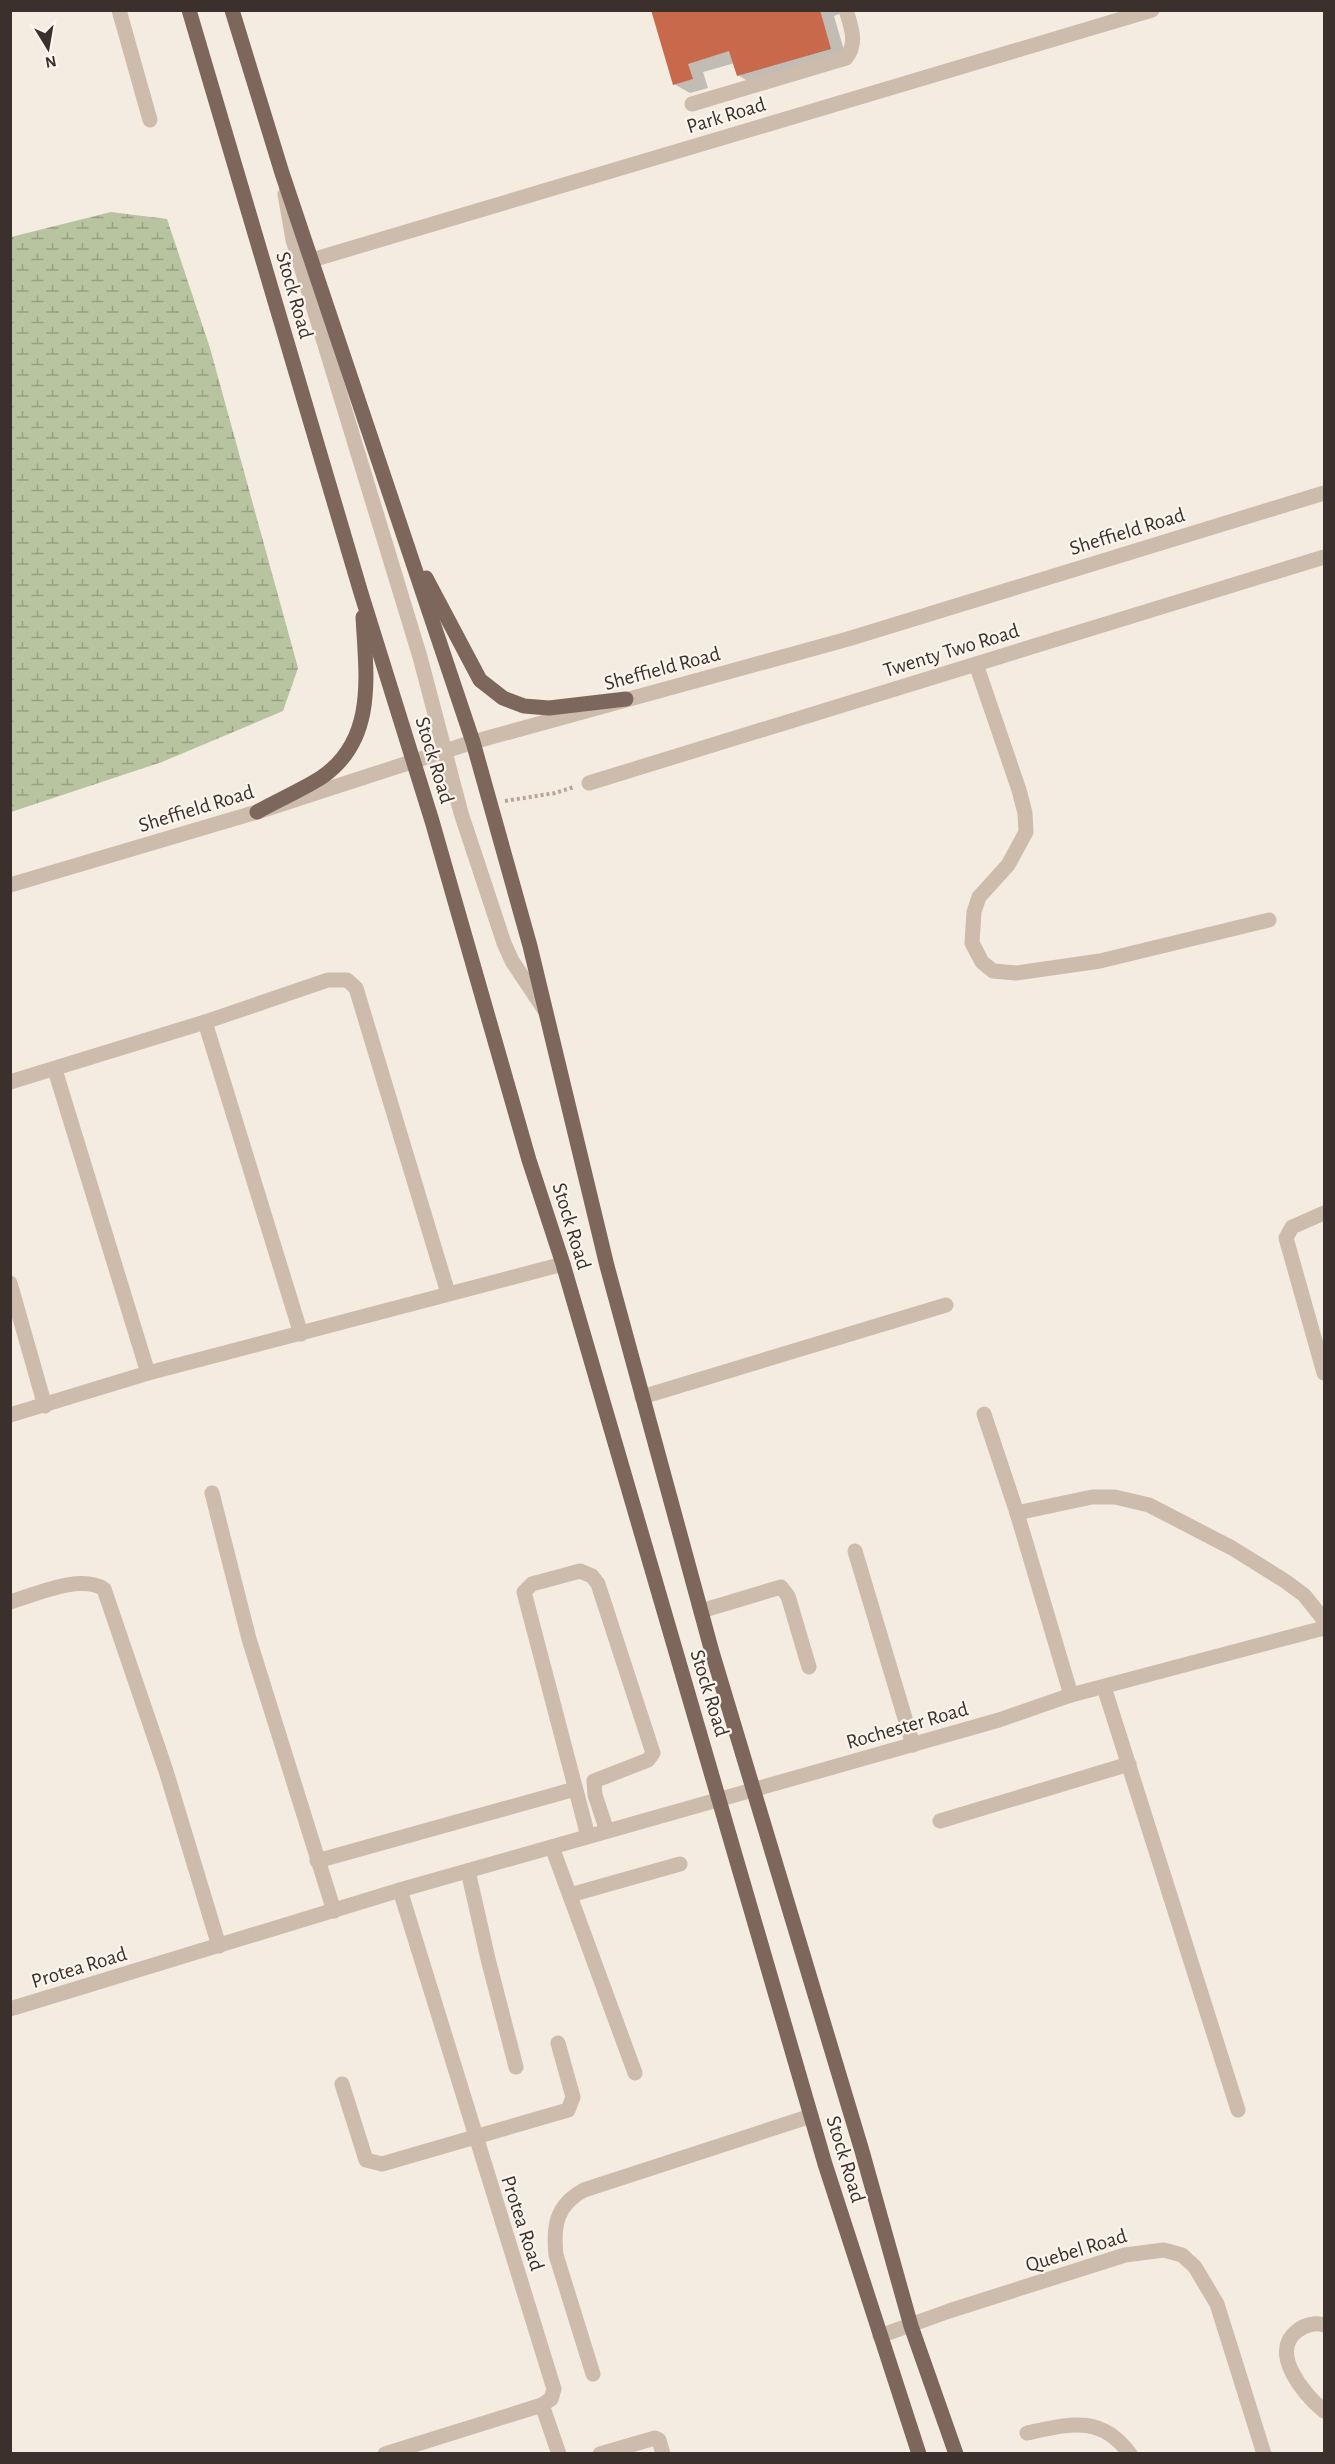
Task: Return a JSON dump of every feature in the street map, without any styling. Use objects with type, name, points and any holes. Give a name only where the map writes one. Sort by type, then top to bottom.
[{"type":"main road","name":"Stock Road","points":[[189,10],[361,593],[413,761],[529,1160],[563,1264],[811,2116],[919,2454]]},
{"type":"main road","name":"Stock Road","points":[[232,10],[282,173],[473,742],[530,946],[607,1266],[701,1611],[862,2151],[911,2326],[956,2454]]},
{"type":"main road","points":[[409,547],[480,680],[503,698],[524,706],[549,708],[626,699]]},
{"type":"main road","points":[[257,812],[323,777],[342,759],[357,737],[367,695],[361,593]]},
{"type":"street","points":[[118,10],[150,120]]},
{"type":"street","points":[[692,104],[846,58],[852,48],[853,40],[846,10]]},
{"type":"street","name":"Park Road","points":[[312,260],[1152,10]]},
{"type":"street","points":[[282,173],[293,240],[420,657],[461,813],[504,943],[512,961],[545,1009]]},
{"type":"street","name":"Sheffield Road","points":[[10,885],[380,774],[445,750],[848,639],[1324,493]]},
{"type":"street","name":"Twenty Two Road","points":[[589,783],[1324,557]]},
{"type":"street","points":[[976,664],[1019,790],[1025,813],[1026,832],[1008,865],[979,897],[971,925],[972,942],[982,962],[993,971],[1002,973],[1026,971],[1100,960],[1269,920]]},
{"type":"street","points":[[10,1082],[205,1022],[328,980],[347,980],[356,988],[448,1293]]},
{"type":"street","points":[[205,1022],[301,1334]]},
{"type":"street","points":[[55,1070],[148,1374]]},
{"type":"street","points":[[1324,1214],[1292,1227],[1286,1238],[1322,1353],[1324,1373]]},
{"type":"street","points":[[10,1415],[148,1374],[563,1264]]},
{"type":"street","points":[[10,1283],[45,1406]]},
{"type":"street","points":[[642,1397],[946,1305]]},
{"type":"street","points":[[984,1414],[1017,1513],[1071,1695]]},
{"type":"street","points":[[212,1493],[249,1639],[334,1911]]},
{"type":"street","points":[[1017,1513],[1092,1497],[1115,1497],[1149,1504],[1232,1548],[1285,1581],[1304,1595],[1324,1620]]},
{"type":"street","points":[[855,1551],[913,1745]]},
{"type":"street","points":[[588,1836],[524,1592],[532,1584],[580,1571],[592,1576],[598,1584],[653,1753],[648,1760],[594,1781],[595,1795],[607,1831]]},
{"type":"street","points":[[10,1602],[79,1583],[94,1583],[104,1590],[166,1771],[219,1946]]},
{"type":"street","points":[[701,1611],[781,1587],[788,1596],[809,1666]]},
{"type":"street","name":"Rochester Road","points":[[719,1800],[913,1745],[1071,1695],[1324,1628]]},
{"type":"street","points":[[1104,1687],[1238,2110]]},
{"type":"street","points":[[940,1821],[1129,1764]]},
{"type":"street","points":[[317,1861],[575,1789]]},
{"type":"street","name":"Protea Road","points":[[10,2009],[400,1890],[719,1800]]},
{"type":"street","points":[[552,1847],[635,2073]]},
{"type":"street","points":[[570,1895],[680,1864]]},
{"type":"street","points":[[468,1871],[516,2067]]},
{"type":"street","name":"Protea Road","points":[[400,1890],[474,2136],[553,2385],[551,2399],[542,2405]]},
{"type":"street","points":[[342,2084],[366,2160],[382,2164],[568,2110],[573,2097],[558,2043]]},
{"type":"street","points":[[593,2374],[556,2255],[554,2238],[557,2220],[570,2197],[584,2190],[811,2116]]},
{"type":"street","name":"Quebel Road","points":[[880,2336],[949,2311],[1125,2255],[1164,2250],[1182,2254],[1195,2266],[1217,2304],[1264,2454]]},
{"type":"street","points":[[1324,2325],[1302,2327],[1292,2335],[1288,2347],[1288,2363],[1304,2393],[1324,2410]]},
{"type":"street","points":[[385,2454],[542,2405],[559,2454]]},
{"type":"street","points":[[1027,2433],[1061,2426],[1096,2426],[1123,2443],[1130,2454]]},
{"type":"street","points":[[600,2454],[655,2438],[659,2440],[663,2454]]},
{"type":"path","points":[[505,801],[555,793],[589,783]]},
{"type":"green space","points":[[111,212],[167,219],[210,348],[298,668],[283,711],[162,762],[11,812],[11,237]]},
{"type":"building","points":[[651,10],[820,10],[831,49],[737,76],[729,51],[688,64],[693,79],[673,85]]}]
